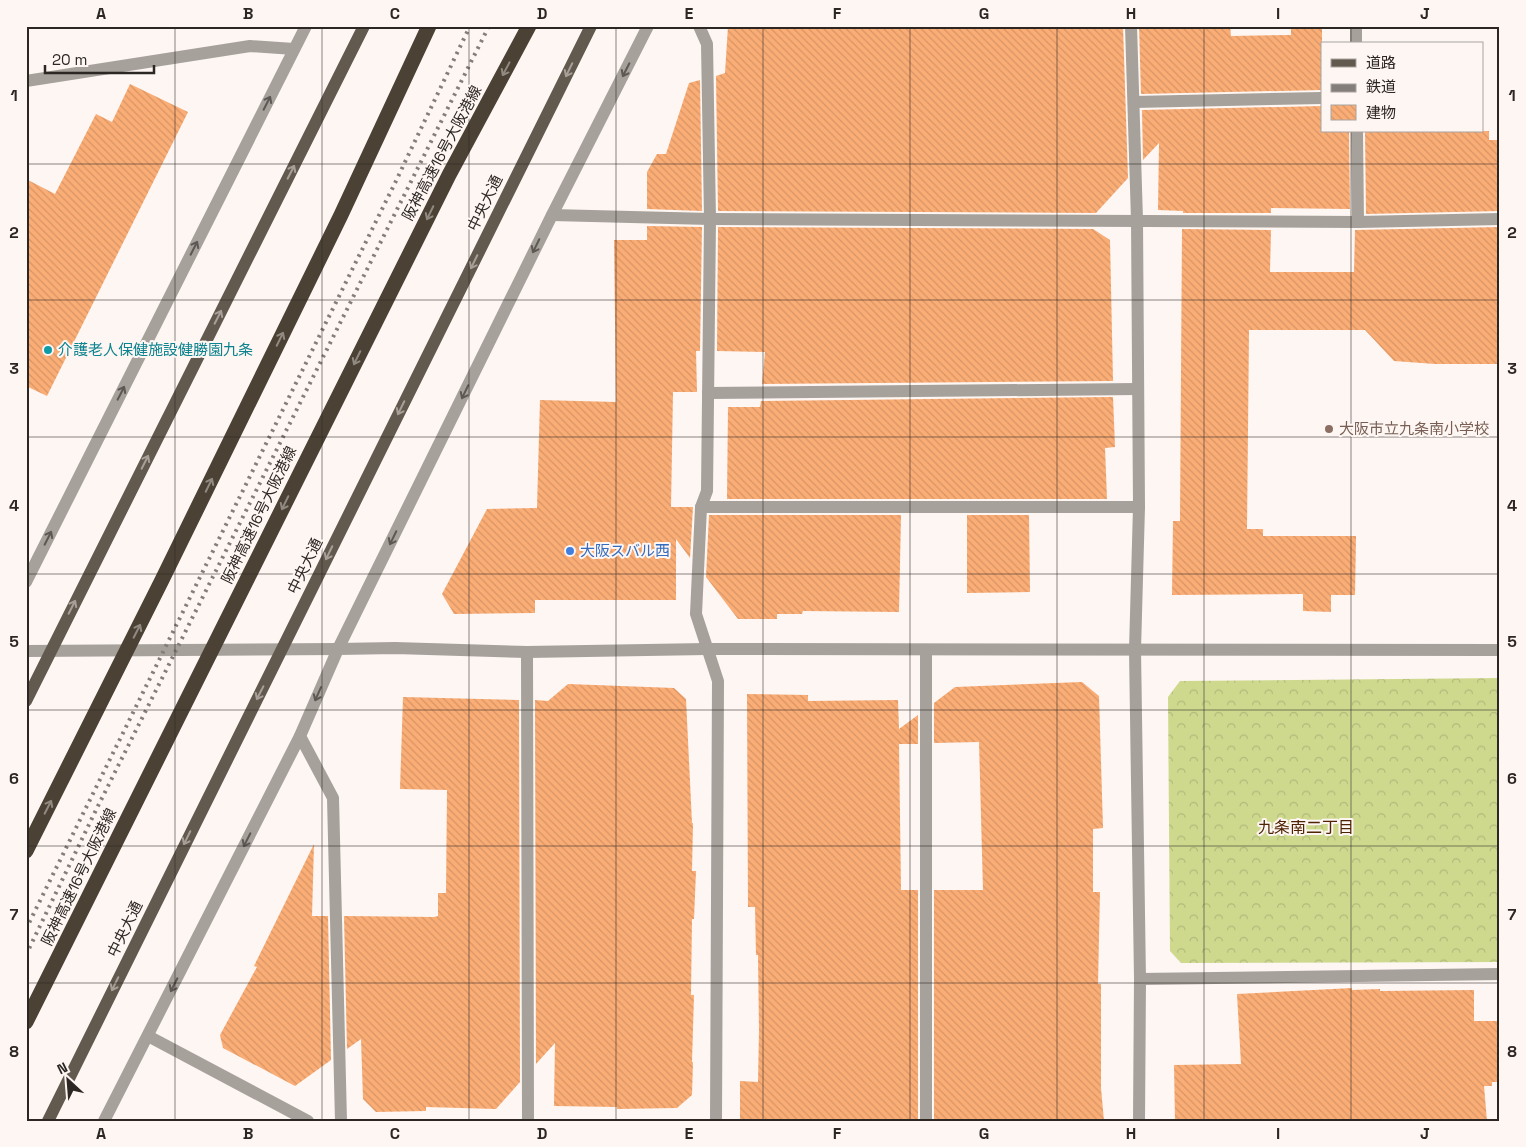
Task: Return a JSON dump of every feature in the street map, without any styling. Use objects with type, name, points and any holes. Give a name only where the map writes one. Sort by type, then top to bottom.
[{"type":"highway","points":[[26,851],[341,216],[429,26]]},
{"type":"highway","name":"阪神高速16号大阪港線","points":[[26,1022],[449,174],[529,26]]},
{"type":"main road","points":[[26,700],[364,26]]},
{"type":"main road","name":"中央大通","points":[[48,1121],[591,26]]},
{"type":"street","points":[[26,582],[306,26]]},
{"type":"street","points":[[104,1121],[300,736],[338,649],[552,215],[648,26]]},
{"type":"street","points":[[699,26],[708,44],[710,219],[707,491],[701,507],[696,614],[718,681],[716,1121]]},
{"type":"street","points":[[1131,26],[1136,220],[1138,507],[1135,650],[1140,979],[1139,1121]]},
{"type":"street","points":[[1356,26],[1356,42]]},
{"type":"street","points":[[26,81],[250,46],[294,49]]},
{"type":"street","points":[[1134,102],[1321,98]]},
{"type":"street","points":[[1357,132],[1358,222]]},
{"type":"street","points":[[552,215],[710,219],[1358,222],[1500,219]]},
{"type":"street","points":[[708,393],[1137,389]]},
{"type":"street","points":[[701,507],[1138,507]]},
{"type":"street","points":[[26,651],[395,648],[527,652],[706,649],[1500,650]]},
{"type":"street","points":[[926,650],[926,1121]]},
{"type":"street","points":[[527,652],[528,1121]]},
{"type":"street","points":[[300,736],[333,798],[341,1121]]},
{"type":"street","points":[[1140,979],[1500,974]]},
{"type":"street","points":[[148,1036],[308,1121]]},
{"type":"green space","points":[[1500,678],[1500,962],[1181,963],[1170,951],[1168,697],[1180,681]]},
{"type":"building","points":[[728,26],[1123,26],[1128,178],[1096,213],[718,211],[716,76],[725,73]]},
{"type":"building","points":[[1139,26],[1230,26],[1231,36],[1291,35],[1291,26],[1322,26],[1321,90],[1141,94]]},
{"type":"building","points":[[700,80],[702,211],[647,209],[647,172],[657,154],[666,154],[689,83]]},
{"type":"building","points":[[130,84],[188,112],[47,396],[26,386],[26,179],[55,194],[96,114],[112,122]]},
{"type":"building","points":[[1321,106],[1321,132],[1349,132],[1350,209],[1271,208],[1271,213],[1183,213],[1183,211],[1158,210],[1159,143],[1143,160],[1142,110]]},
{"type":"building","points":[[1489,131],[1489,140],[1500,140],[1500,211],[1366,214],[1365,132]]},
{"type":"building","points":[[647,226],[702,227],[700,351],[696,351],[697,392],[673,392],[671,507],[693,507],[690,558],[676,539],[676,600],[535,600],[535,613],[454,614],[442,594],[487,509],[537,508],[540,400],[616,402],[614,240],[647,240]]},
{"type":"building","points":[[718,227],[1093,229],[1110,240],[1113,381],[762,384],[765,352],[717,351]]},
{"type":"building","points":[[1500,227],[1500,364],[1435,364],[1394,361],[1365,330],[1249,330],[1247,529],[1263,529],[1263,536],[1356,536],[1355,595],[1331,595],[1331,612],[1303,611],[1303,594],[1172,595],[1173,521],[1180,521],[1182,229],[1271,230],[1270,272],[1354,272],[1355,230]]},
{"type":"building","points":[[1113,397],[1115,447],[1105,448],[1107,499],[727,499],[728,407],[760,407],[761,401]]},
{"type":"building","points":[[709,515],[901,515],[899,612],[803,611],[802,614],[777,614],[777,619],[738,619],[706,577]]},
{"type":"building","points":[[967,515],[1029,515],[1030,592],[967,593]]},
{"type":"building","points":[[1082,682],[1099,696],[1103,828],[1093,829],[1093,892],[1100,892],[1098,984],[1101,984],[1101,1088],[1104,1121],[934,1121],[934,890],[983,890],[979,742],[934,743],[934,703],[955,687]]},
{"type":"building","points":[[568,684],[674,688],[686,699],[693,823],[692,871],[696,871],[694,919],[692,919],[691,995],[694,995],[693,1062],[692,1095],[677,1108],[617,1109],[617,1107],[554,1106],[555,1043],[536,1064],[535,700],[548,701]]},
{"type":"building","points":[[747,694],[808,695],[808,701],[898,700],[899,729],[918,715],[918,744],[899,744],[901,890],[918,890],[918,1121],[740,1121],[740,1081],[758,1082],[759,1030],[755,907],[748,907]]},
{"type":"building","points":[[403,697],[519,700],[520,1082],[496,1109],[426,1107],[426,1111],[376,1112],[363,1099],[361,1039],[347,1049],[344,916],[434,917],[438,916],[438,893],[446,893],[447,790],[400,789]]},
{"type":"building","points":[[314,844],[312,916],[328,916],[331,1060],[295,1086],[223,1048],[220,1035],[257,967],[254,966]]},
{"type":"building","points":[[1352,988],[1352,990],[1380,989],[1380,991],[1474,990],[1474,1021],[1500,1021],[1500,1082],[1492,1082],[1492,1086],[1484,1086],[1487,1121],[1175,1121],[1174,1065],[1241,1064],[1237,994]]},
{"type":"railway","points":[[26,929],[395,183],[470,26]]},
{"type":"railway","points":[[26,955],[97,808],[489,26]]},
{"type":"place","name":"介護老人保健施設健勝園九条","points":[[48,350]]},
{"type":"place","name":"大阪市立九条南小学校","points":[[1329,429]]},
{"type":"place","name":"大阪スバル西","points":[[570,551]]},
{"type":"district","name":"九条南二丁目","points":[[1306,827]]}]
